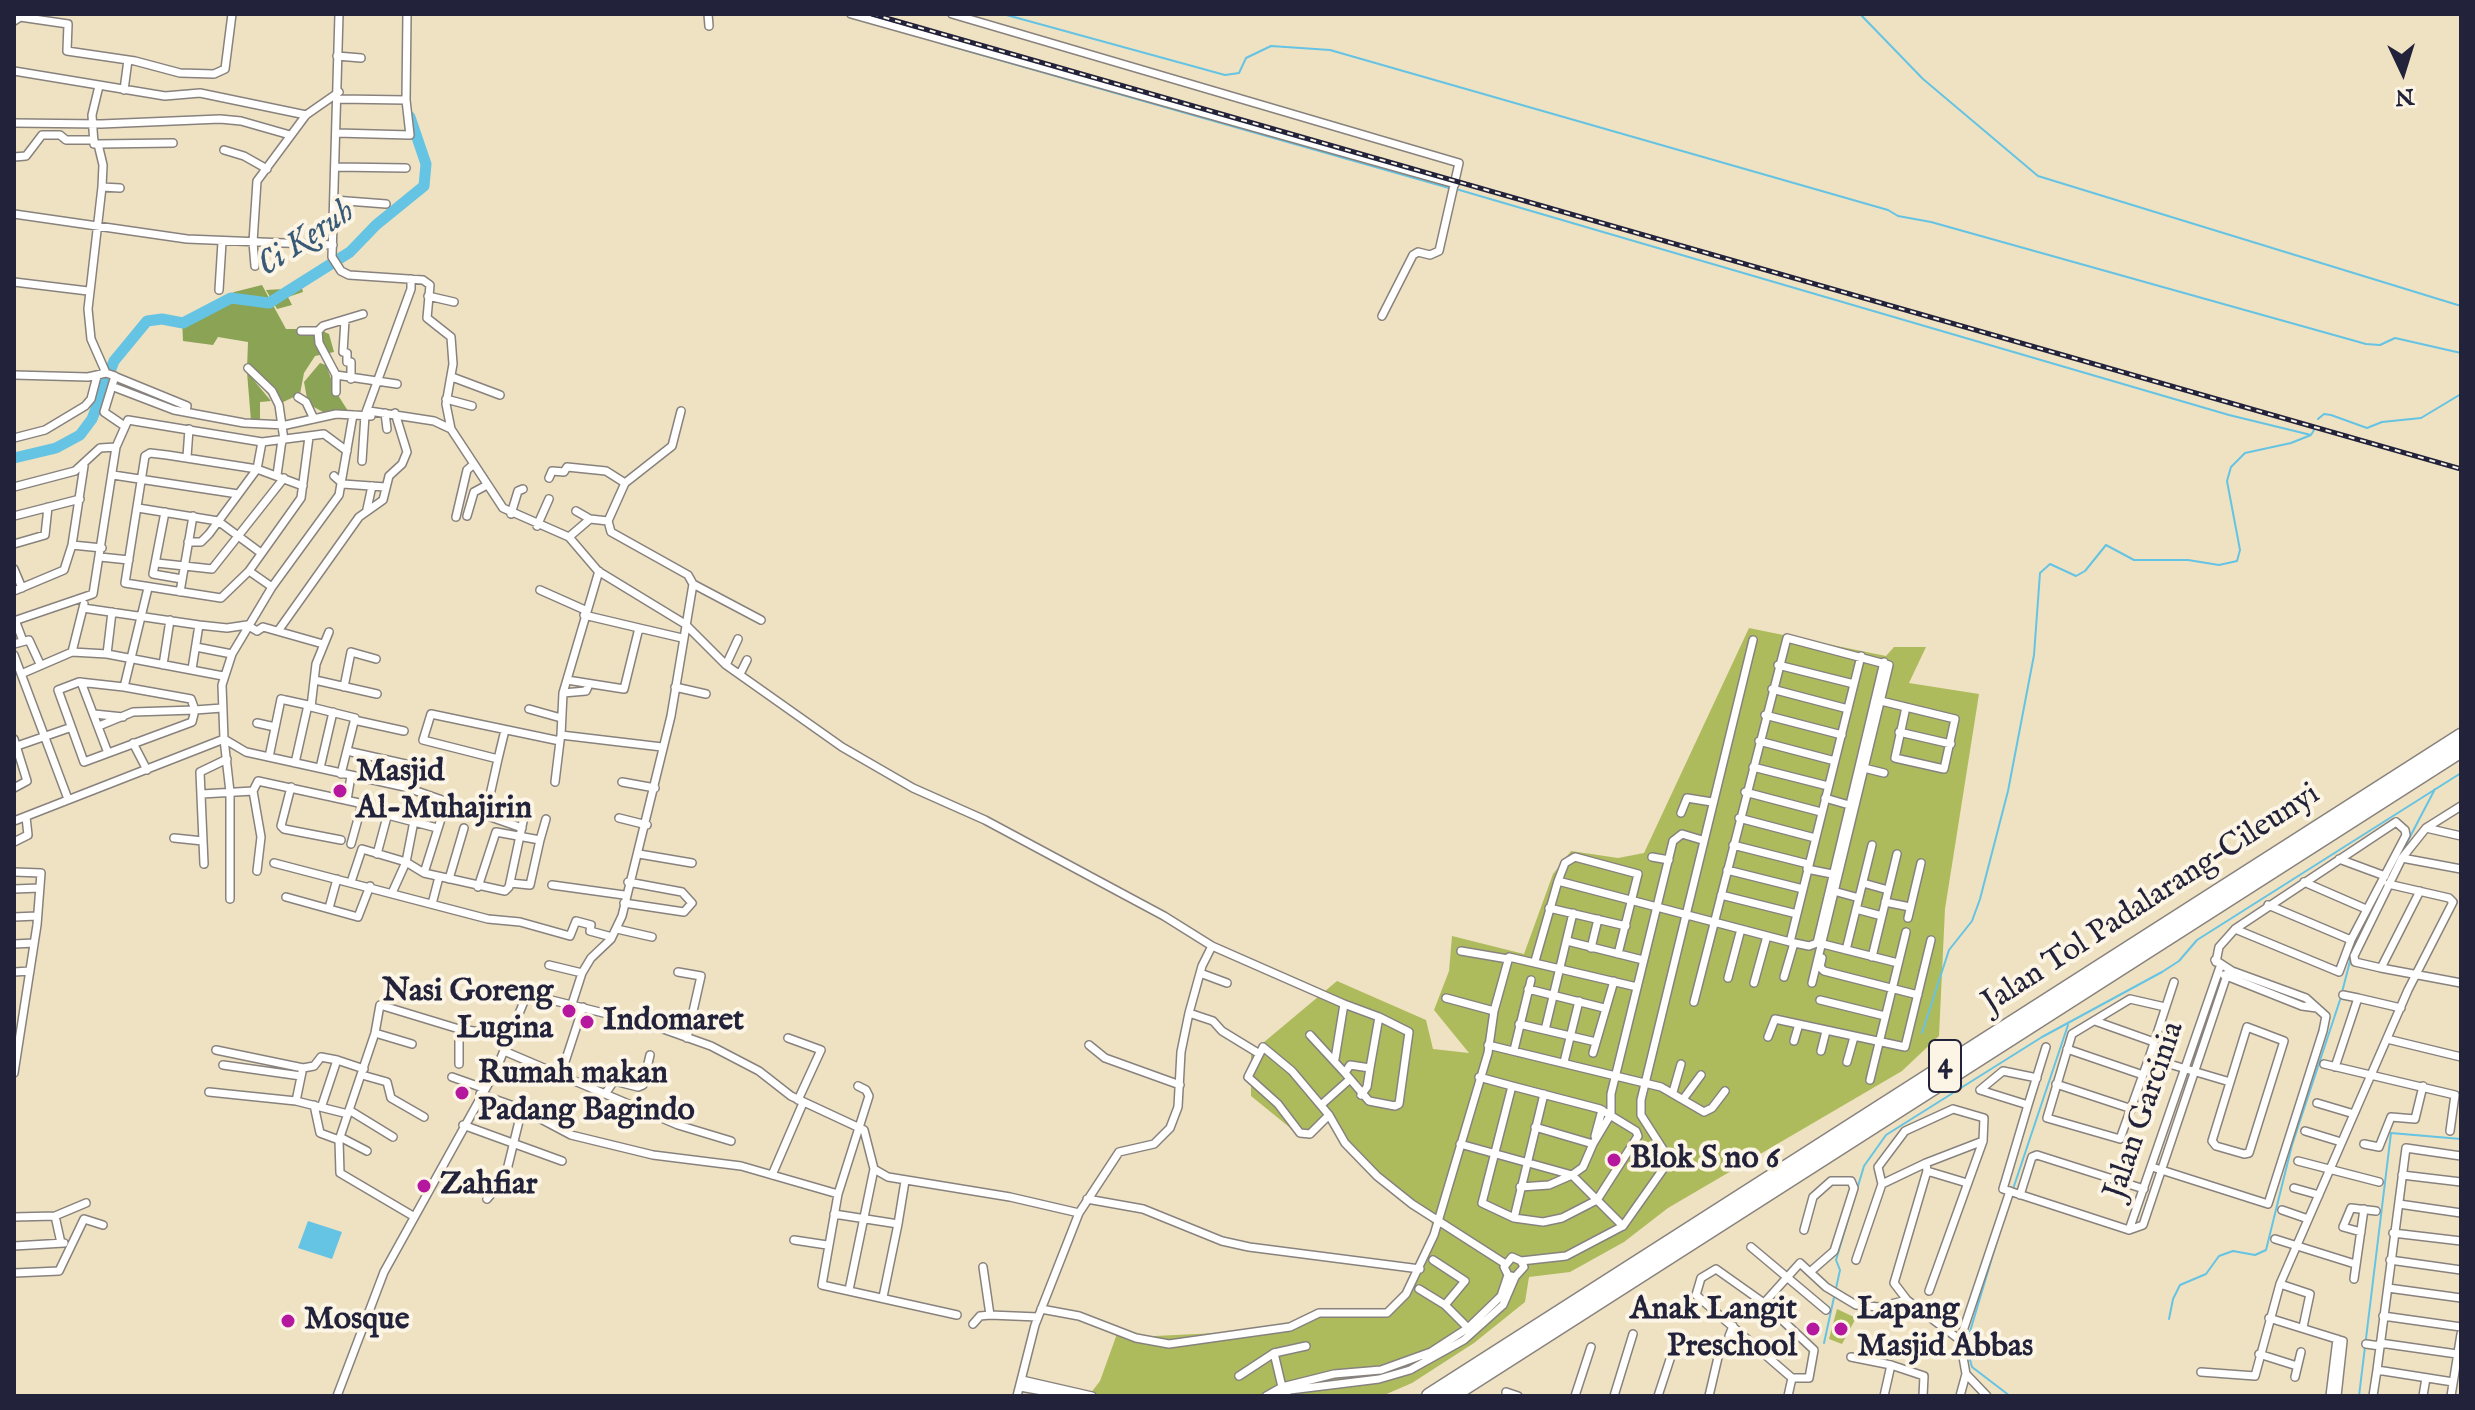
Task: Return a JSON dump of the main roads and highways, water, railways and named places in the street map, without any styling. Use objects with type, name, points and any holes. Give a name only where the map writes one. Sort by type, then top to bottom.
[{"type":"highway","name":"Jalan Tol Padalarang–Cileunyi","points":[[1429,1396],[2461,736]]},
{"type":"highway","name":"Jalan Tol Padalarang–Cileunyi","points":[[1451,1396],[2461,750]]},
{"type":"water","points":[[308,1221],[342,1232],[332,1259],[298,1248]]},
{"type":"waterway","points":[[1003,14],[1225,75],[1239,73],[1246,58],[1271,46],[1330,50],[1888,210],[1898,216],[1931,222],[2366,344],[2380,345],[2395,338],[2461,353]]},
{"type":"waterway","points":[[1860,14],[1923,79],[2038,176],[2461,306]]},
{"type":"waterway","points":[[940,43],[1449,188]]},
{"type":"waterway","name":"Ci Keruh","points":[[14,458],[56,448],[80,435],[92,419],[114,361],[147,321],[162,319],[183,323],[231,298],[269,303],[350,252],[376,225],[424,186],[426,164],[410,117]]},
{"type":"waterway","points":[[1456,189],[2229,415],[2311,435]]},
{"type":"waterway","points":[[2318,419],[2324,414],[2331,415],[2367,428],[2382,422],[2421,418],[2461,394]]},
{"type":"waterway","points":[[1922,1033],[1949,950],[1972,921],[1980,899],[2008,791],[2034,655],[2040,573],[2050,564],[2076,576],[2085,571],[2106,545],[2134,560],[2188,560],[2219,565],[2237,561],[2240,550],[2227,481],[2231,467],[2245,453],[2291,443],[2311,435],[2314,430]]},
{"type":"waterway","points":[[1824,1343],[1840,1270],[1836,1260],[1864,1166],[1886,1135],[2042,1037],[2162,972],[2179,961],[2197,940],[2461,773]]},
{"type":"waterway","points":[[2401,854],[2435,789]]},
{"type":"waterway","points":[[2374,904],[2392,871]]},
{"type":"waterway","points":[[2169,1319],[2180,1285],[2206,1274],[2219,1256],[2233,1251],[2255,1255],[2266,1250],[2292,1145],[2340,1000],[2356,938]]},
{"type":"waterway","points":[[2013,1189],[2068,1025]]},
{"type":"waterway","points":[[2359,1396],[2391,1133],[2461,1139]]},
{"type":"waterway","points":[[1999,1234],[1966,1345],[1972,1367],[2010,1396]]},
{"type":"railway","points":[[872,14],[2461,469]]},
{"type":"place","name":"Masjid Al-Muhajirin","points":[[340,791]]},
{"type":"place","name":"Nasi Goreng Lugina","points":[[569,1011]]},
{"type":"place","name":"Indomaret","points":[[587,1022]]},
{"type":"place","name":"Rumah makan Padang Bagindo","points":[[462,1093]]},
{"type":"place","name":"Blok S no 6","points":[[1614,1160]]},
{"type":"place","name":"Zahfiar","points":[[424,1186]]},
{"type":"place","name":"Mosque","points":[[288,1321]]},
{"type":"place","name":"Anak Langit Preschool","points":[[1813,1329]]},
{"type":"place","name":"Lapang Masjid Abbas","points":[[1841,1329]]}]
